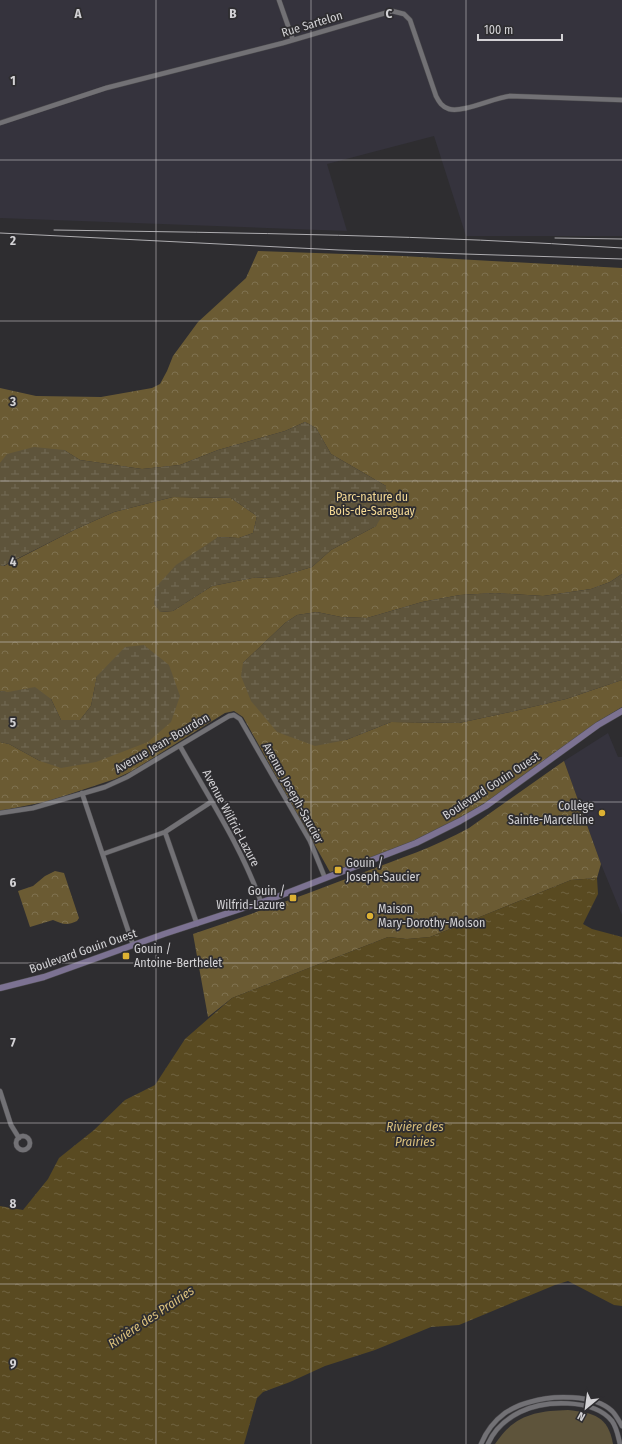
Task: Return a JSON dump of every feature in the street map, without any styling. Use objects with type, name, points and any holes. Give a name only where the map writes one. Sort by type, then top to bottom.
[{"type":"street","points":[[279,0],[293,40]]},
{"type":"street","name":"Rue Sartelon","points":[[0,123],[106,88],[293,40],[396,11],[404,14],[411,22],[436,96],[439,102],[446,108],[458,109],[510,96],[622,100]]},
{"type":"street","name":"Boulevard Gouin Ouest","points":[[0,988],[44,977],[261,902],[416,843],[460,822],[496,799],[598,725],[622,711]]},
{"type":"street","name":"Avenue Jean-Bourdon","points":[[0,814],[33,808],[105,787],[127,777],[229,716],[234,715],[240,719]]},
{"type":"street","name":"Avenue Joseph-Saucier","points":[[240,719],[310,841],[325,878]]},
{"type":"street","name":"Avenue Wilfrid-Lazure","points":[[180,746],[211,802],[231,833],[246,864],[261,902]]},
{"type":"street","points":[[82,793],[133,945]]},
{"type":"street","points":[[103,854],[164,832],[211,802]]},
{"type":"street","points":[[164,832],[197,924]]},
{"type":"street","points":[[0,1091],[11,1125],[18,1138]]},
{"type":"street","points":[[480,1444],[487,1431],[504,1414],[521,1404],[545,1398],[583,1399],[596,1402],[612,1411],[622,1426]]},
{"type":"street","points":[[488,1444],[503,1423],[519,1412],[532,1407],[558,1403],[582,1405],[596,1409],[606,1415],[613,1422],[616,1428],[620,1444]]},
{"type":"shaded area","points":[[0,0],[622,0],[622,236],[466,236],[434,136],[327,164],[347,231],[0,218]]},
{"type":"shaded area","name":"Collège Sainte-Marcelline","points":[[608,733],[618,757],[622,757],[622,915],[601,864],[564,761]]},
{"type":"green space","name":"Parc-nature du Bois-de-Saraguay","points":[[258,251],[402,256],[622,268],[622,574],[610,582],[591,589],[543,596],[495,593],[460,595],[422,602],[367,618],[341,617],[317,612],[297,615],[285,623],[243,663],[346,740],[391,722],[459,723],[566,699],[622,680],[622,707],[580,735],[497,795],[454,821],[409,843],[330,872],[243,717],[234,711],[225,713],[132,771],[115,779],[49,801],[0,811],[0,742],[9,744],[40,761],[96,762],[97,676],[91,706],[80,720],[61,720],[51,699],[0,691],[0,565],[4,566],[76,529],[114,512],[173,497],[231,498],[257,516],[253,533],[239,538],[218,537],[160,612],[173,611],[212,586],[252,578],[278,577],[312,567],[331,550],[376,526],[386,486],[331,454],[316,428],[305,422],[285,431],[218,450],[180,465],[142,469],[80,460],[64,450],[0,463],[0,388],[36,396],[101,397],[152,388],[160,384],[173,356],[198,322],[246,278]]},
{"type":"green space","points":[[305,422],[316,428],[331,454],[386,486],[387,508],[376,526],[331,550],[312,567],[278,577],[252,578],[212,586],[173,611],[160,612],[154,604],[156,587],[176,565],[218,537],[239,538],[253,533],[257,516],[231,498],[173,497],[114,512],[76,529],[3,566],[0,565],[0,463],[7,454],[34,447],[64,450],[80,460],[142,469],[180,465],[218,450],[285,431]]},
{"type":"green space","points":[[622,574],[622,680],[566,699],[459,723],[391,722],[346,740],[315,746],[277,732],[251,701],[241,676],[243,663],[285,623],[297,615],[317,612],[341,617],[367,618],[422,602],[460,595],[495,593],[543,596],[591,589],[610,582]]},
{"type":"green space","points":[[144,645],[169,665],[180,696],[171,722],[148,742],[96,762],[61,768],[40,761],[9,744],[0,742],[0,691],[8,692],[35,687],[51,699],[61,720],[80,720],[91,706],[97,676],[125,647]]},
{"type":"green space","points":[[564,761],[601,864],[597,878],[571,880],[430,937],[407,939],[388,937],[232,998],[208,1017],[193,934],[320,889],[403,858],[443,841],[469,828]]},
{"type":"green space","points":[[55,871],[64,873],[79,918],[77,921],[70,924],[53,920],[30,927],[18,891],[33,886],[45,876]]},
{"type":"green space","points":[[568,1410],[585,1413],[598,1418],[608,1427],[613,1444],[495,1444],[502,1434],[526,1416],[545,1412]]},
{"type":"water","name":"Rivière des Prairies","points":[[597,878],[598,894],[583,924],[592,929],[622,937],[622,1306],[614,1305],[568,1281],[459,1325],[431,1327],[375,1350],[325,1366],[290,1382],[263,1392],[257,1398],[244,1444],[0,1444],[0,1206],[23,1210],[48,1179],[59,1158],[94,1130],[125,1100],[155,1085],[185,1039],[232,998],[388,937],[407,939],[430,937],[571,880]]},
{"type":"tram line","points":[[54,230],[409,237],[622,248]]},
{"type":"tram line","points":[[0,233],[339,250],[622,259]]},
{"type":"tram line","points":[[555,238],[622,239]]},
{"type":"place","name":"Collège Sainte-Marcelline","points":[[602,813]]},
{"type":"place","name":"Gouin / Joseph-Saucier","points":[[338,870]]},
{"type":"place","name":"Gouin / Wilfrid-Lazure","points":[[293,898]]},
{"type":"place","name":"Maison Mary-Dorothy-Molson","points":[[370,916]]},
{"type":"place","name":"Gouin / Antoine-Berthelet","points":[[126,956]]}]
